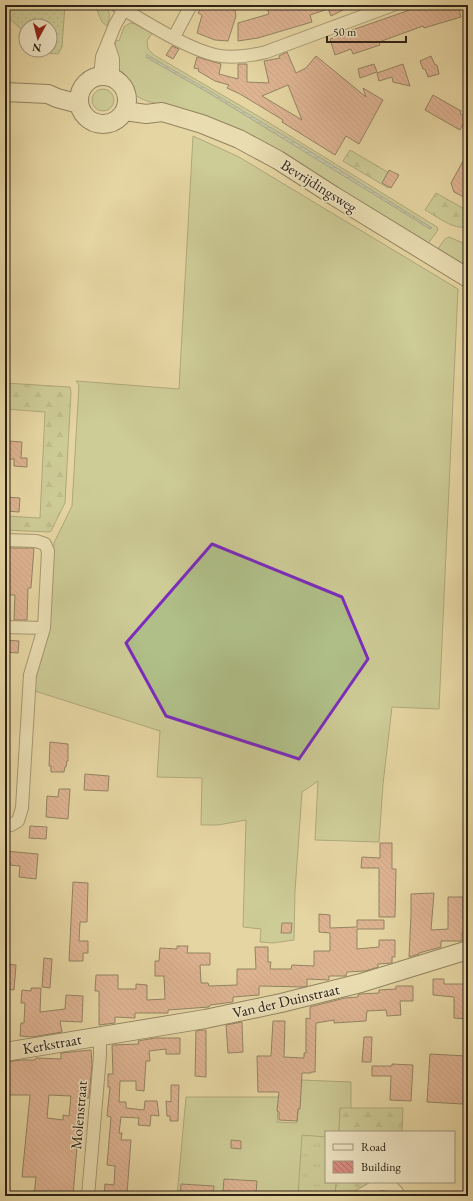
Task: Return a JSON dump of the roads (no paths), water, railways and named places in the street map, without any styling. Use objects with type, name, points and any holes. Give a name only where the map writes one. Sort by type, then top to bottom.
[{"type":"main road","points":[[106,77],[120,82],[125,90],[126,105],[119,118],[112,123],[95,123],[87,119],[82,112],[80,97],[86,83],[92,78],[106,77]]},
{"type":"main road","points":[[5,92],[48,94],[56,89],[80,97]]},
{"type":"main road","name":"Bevrijdingsweg","points":[[126,105],[146,114],[162,112],[202,124],[240,139],[271,156],[468,278]]},
{"type":"main road","name":"Van der Duinstraat","points":[[100,1036],[205,1019],[281,1003],[361,983],[468,950]]},
{"type":"main road","name":"Kerkstraat","points":[[5,1052],[100,1036]]},
{"type":"street","points":[[174,37],[191,5]]},
{"type":"street","points":[[106,77],[113,59],[108,44],[120,7],[197,49],[215,55],[233,56],[266,52],[393,5]]},
{"type":"street","points":[[5,540],[36,541],[45,544],[48,550],[44,628],[30,675],[22,808],[18,821],[5,826]]},
{"type":"street","points":[[5,627],[44,628]]},
{"type":"street","name":"Molenstraat","points":[[88,1196],[100,1055],[100,1036]]},
{"type":"street","points":[[359,1196],[380,1184],[390,1185],[397,1192],[397,1196]]},
{"type":"water","points":[[147,54],[303,147],[432,228],[430,229],[209,93],[146,57]]}]
